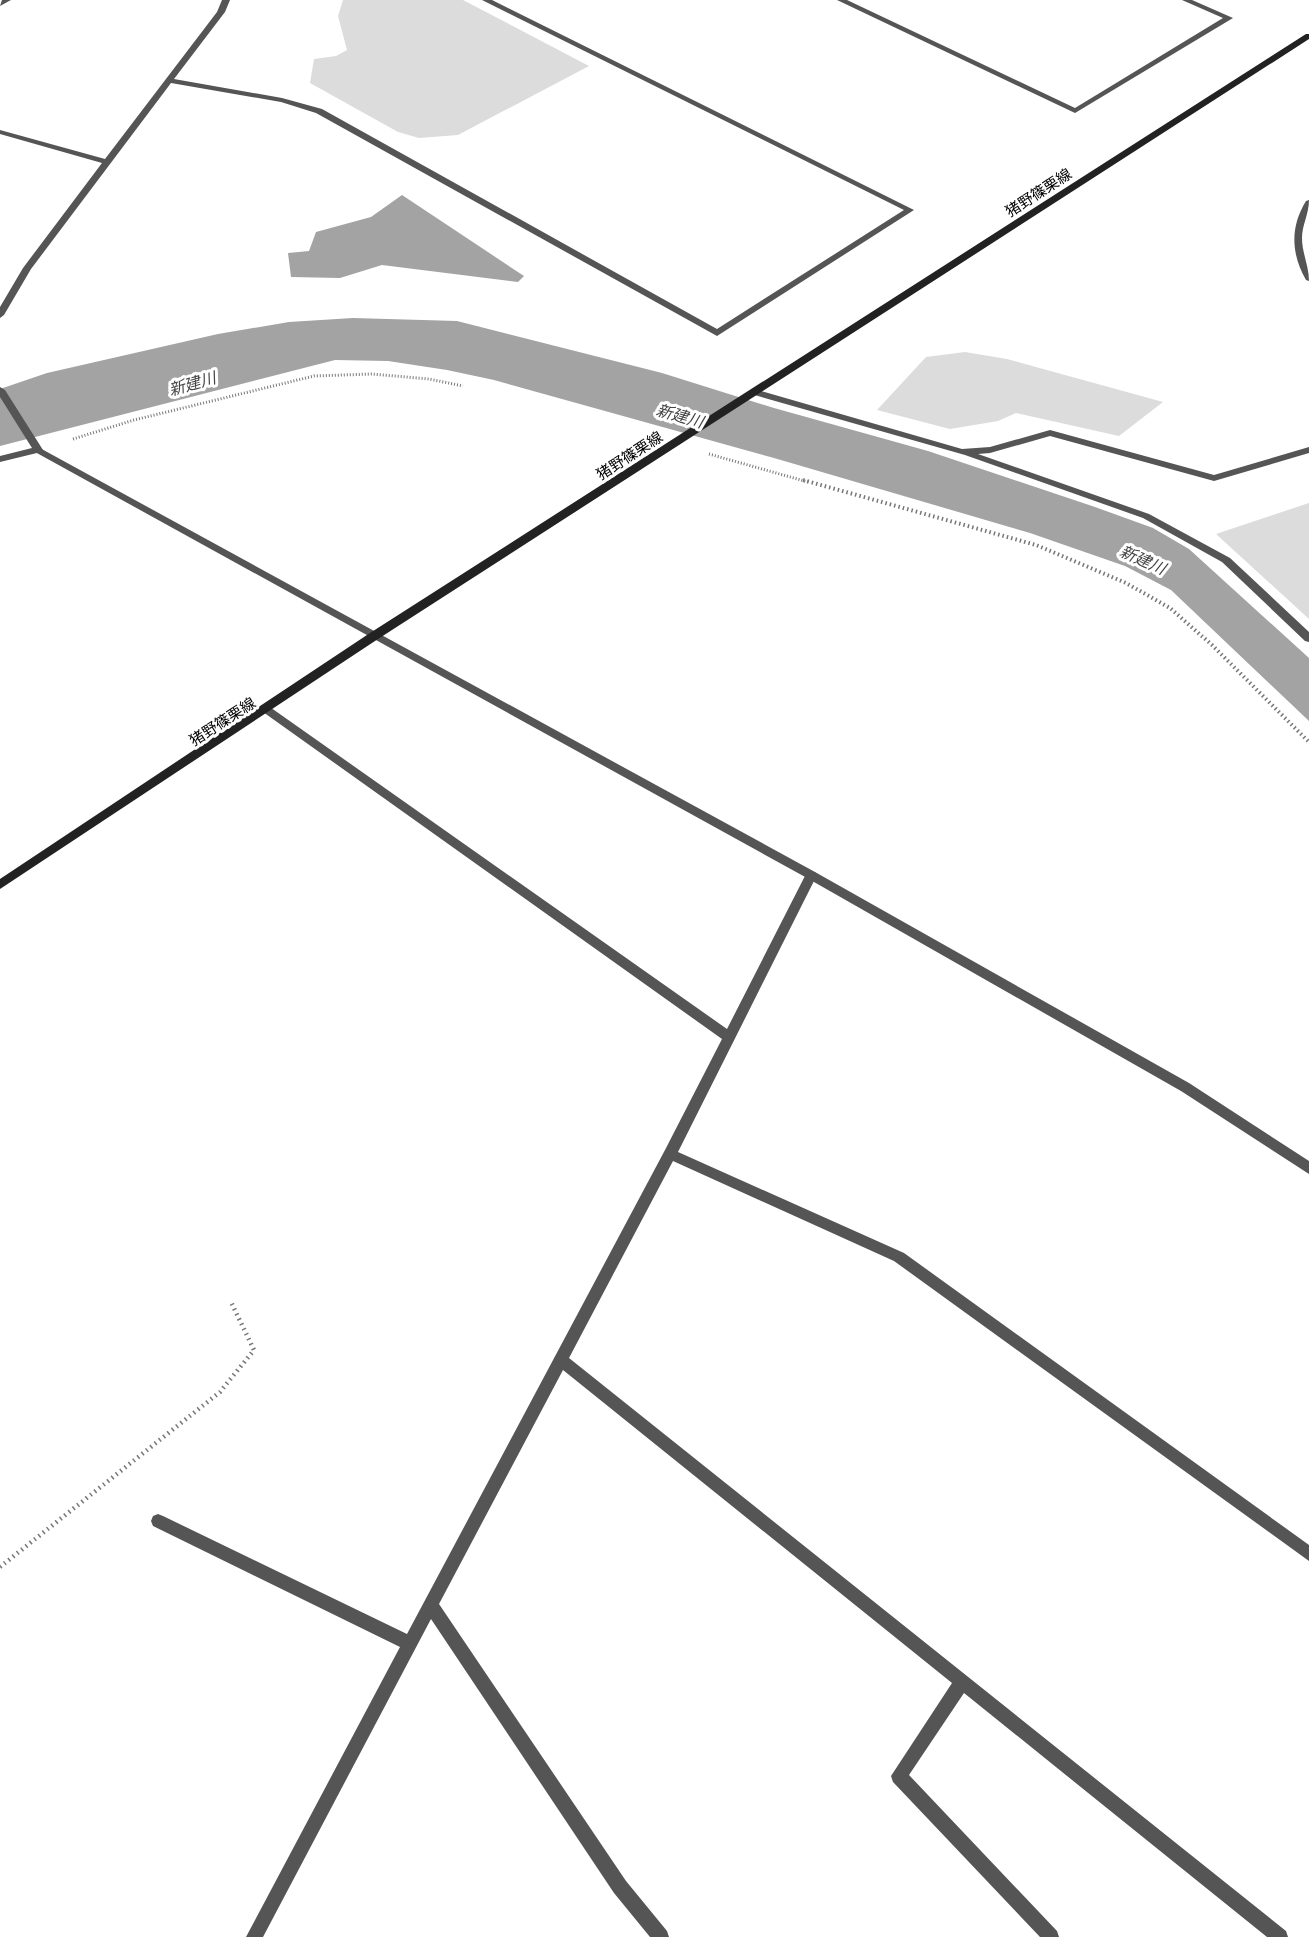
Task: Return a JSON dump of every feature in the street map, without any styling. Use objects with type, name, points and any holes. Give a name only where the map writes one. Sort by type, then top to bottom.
[{"type":"main road","name":"猪野篠栗線","points":[[0,885],[374,636],[1309,36]]},
{"type":"street","points":[[0,4],[8,0]]},
{"type":"street","points":[[0,315],[27,268],[220,12],[226,0]]},
{"type":"street","points":[[169,80],[282,100],[319,111],[717,333],[910,210],[486,0]]},
{"type":"street","points":[[841,0],[1075,111],[1230,18],[1186,0]]},
{"type":"street","points":[[0,132],[107,162]]},
{"type":"street","points":[[1309,203],[1296,236],[1304,270],[1309,278]]},
{"type":"street","points":[[0,390],[38,450],[811,875],[1185,1087],[1309,1168]]},
{"type":"street","points":[[754,392],[962,452],[1146,516],[1226,560],[1309,638]]},
{"type":"street","points":[[962,452],[990,450],[1050,433],[1214,478],[1309,450]]},
{"type":"street","points":[[0,459],[38,450]]},
{"type":"street","points":[[267,709],[728,1036]]},
{"type":"street","points":[[254,1937],[670,1154],[811,875]]},
{"type":"street","points":[[670,1154],[899,1257],[1309,1554]]},
{"type":"street","points":[[561,1360],[1280,1937]]},
{"type":"street","points":[[158,1521],[409,1643]]},
{"type":"street","points":[[430,1604],[621,1887],[662,1937]]},
{"type":"street","points":[[962,1682],[899,1776],[1051,1937]]},
{"type":"path","points":[[38,450],[134,420],[314,376],[372,374],[429,379],[463,386]]},
{"type":"path","points":[[674,444],[1036,545],[1126,583],[1170,608],[1212,645],[1309,742]]},
{"type":"path","points":[[0,1567],[220,1392],[254,1350],[231,1302]]},
{"type":"shaded area","points":[[343,0],[463,0],[589,66],[458,135],[419,138],[398,132],[310,83],[314,59],[336,56],[347,50],[338,16]]},
{"type":"shaded area","points":[[965,352],[1007,359],[1163,402],[1119,436],[1016,413],[998,421],[950,429],[877,410],[926,357]]},
{"type":"shaded area","points":[[1309,503],[1309,619],[1216,534]]},
{"type":"water","points":[[402,195],[524,276],[518,282],[382,265],[340,278],[291,277],[288,253],[309,251],[316,232],[371,217]]},
{"type":"water","name":"新建川","points":[[353,318],[457,321],[662,373],[774,408],[928,451],[1153,528],[1189,549],[1309,658],[1309,721],[1171,590],[1125,566],[1030,533],[774,458],[494,380],[447,370],[388,361],[335,360],[0,446],[0,389],[47,373],[218,334],[289,322]]}]
